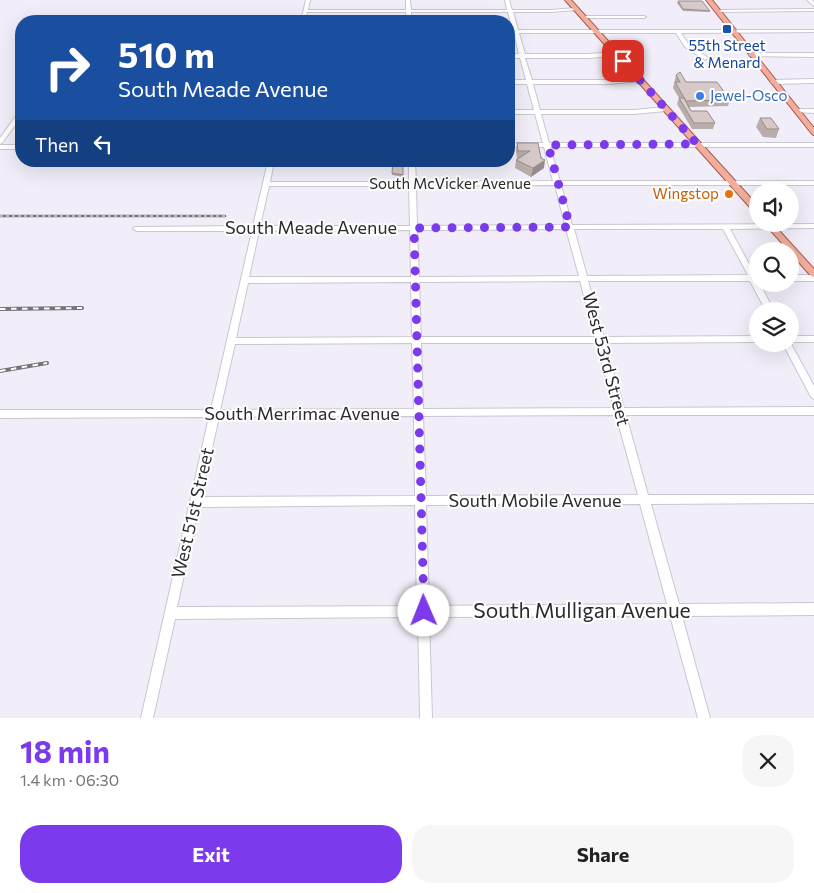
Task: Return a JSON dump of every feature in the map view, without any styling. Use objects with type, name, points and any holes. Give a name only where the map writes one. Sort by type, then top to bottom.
[{"type":"main road","points":[[568,0],[749,201]]},
{"type":"main road","points":[[709,0],[814,133]]},
{"type":"main road","points":[[776,232],[814,274]]},
{"type":"street","points":[[305,15],[308,0]]},
{"type":"street","points":[[408,0],[409,15]]},
{"type":"street","name":"West 53rd Street","points":[[507,0],[510,15]]},
{"type":"street","points":[[809,0],[814,5]]},
{"type":"street","points":[[306,11],[551,11],[576,9]]},
{"type":"street","points":[[717,11],[814,10]]},
{"type":"street","points":[[584,17],[644,17]]},
{"type":"street","points":[[515,32],[814,32]]},
{"type":"street","points":[[678,32],[687,46],[705,58]]},
{"type":"street","name":"West 53rd Street","points":[[515,39],[522,56],[548,145],[704,718]]},
{"type":"street","points":[[515,56],[616,54]]},
{"type":"street","points":[[752,55],[814,55]]},
{"type":"street","points":[[515,82],[609,82],[640,80]]},
{"type":"street","points":[[773,82],[814,82]]},
{"type":"street","points":[[515,112],[634,112],[666,109]]},
{"type":"street","points":[[797,111],[814,111]]},
{"type":"street","points":[[0,142],[15,121]]},
{"type":"street","points":[[515,145],[814,145]]},
{"type":"street","points":[[0,147],[15,147]]},
{"type":"street","name":"West 51st Street","points":[[147,718],[270,167]]},
{"type":"street","points":[[412,167],[426,718]]},
{"type":"street","name":"South McVicker Avenue","points":[[266,184],[814,183]]},
{"type":"street","name":"South Meade Avenue","points":[[137,229],[749,226]]},
{"type":"street","name":"South Meade Avenue","points":[[799,226],[814,226]]},
{"type":"street","points":[[726,227],[749,267]]},
{"type":"street","points":[[246,280],[749,278]]},
{"type":"street","points":[[799,278],[814,278]]},
{"type":"street","points":[[231,340],[749,339]]},
{"type":"street","points":[[799,339],[814,339]]},
{"type":"street","points":[[791,352],[814,395]]},
{"type":"street","name":"South Merrimac Avenue","points":[[0,414],[814,411]]},
{"type":"street","name":"South Mobile Avenue","points":[[195,502],[814,499]]},
{"type":"street","name":"South Mulligan Avenue","points":[[171,613],[814,609]]},
{"type":"building","points":[[678,1],[702,1],[710,11],[683,9]]},
{"type":"building","points":[[680,72],[686,82],[717,82],[730,100],[686,101],[675,82],[680,82],[676,75]]},
{"type":"building","points":[[679,98],[684,98],[691,111],[707,111],[715,123],[694,123]]},
{"type":"building","points":[[760,118],[771,118],[779,129],[767,129]]},
{"type":"building","points":[[517,143],[538,143],[541,158],[545,160],[533,168],[516,160],[530,151],[518,151]]},
{"type":"building","points":[[392,167],[403,167],[403,175],[392,173]]},
{"type":"railway","points":[[0,216],[225,216]]},
{"type":"railway","points":[[0,309],[82,308]]},
{"type":"railway","points":[[0,371],[47,363]]},
{"type":"place","name":"55th Street & Menard","points":[[727,29]]},
{"type":"place","name":"Jewel-Osco","points":[[700,96]]},
{"type":"place","name":"Wingstop","points":[[729,194]]},
{"type":"route","points":[[424,611],[414,228],[570,227],[548,145],[697,144],[623,61]]}]
